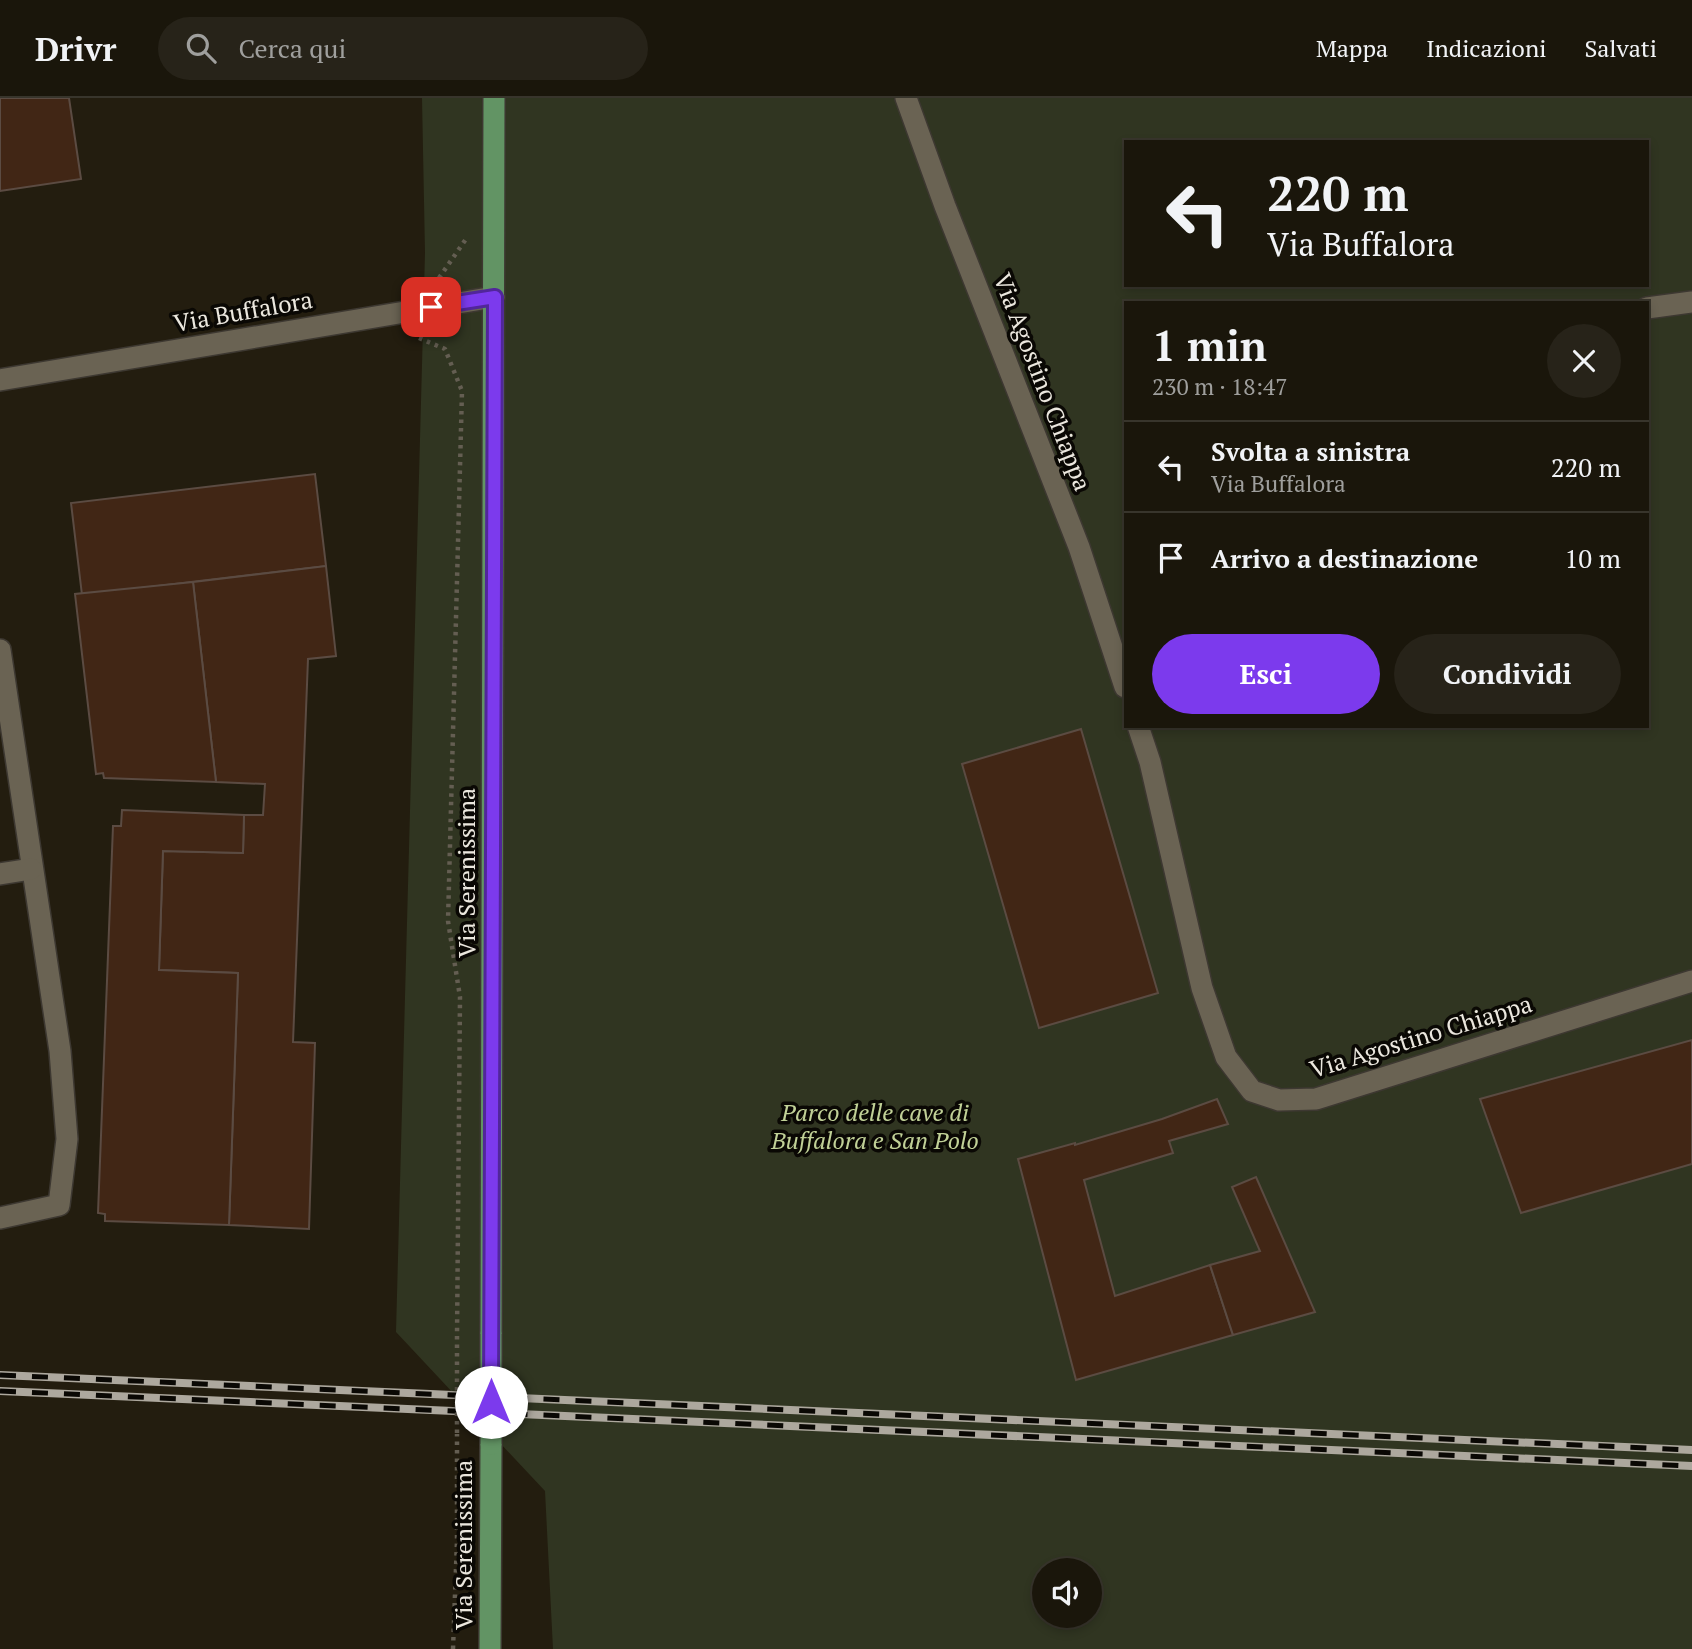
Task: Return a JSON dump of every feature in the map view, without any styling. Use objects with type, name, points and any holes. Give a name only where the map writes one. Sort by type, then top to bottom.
[{"type":"main road","name":"Via Serenissima","points":[[490,1649],[494,98]]},
{"type":"street","name":"Via Agostino Chiappa","points":[[906,98],[950,219],[1079,547],[1124,684]]},
{"type":"street","name":"Via Buffalora","points":[[0,380],[495,297]]},
{"type":"street","points":[[1649,308],[1692,302]]},
{"type":"street","points":[[0,650],[60,1051],[67,1139],[59,1205],[0,1219]]},
{"type":"street","name":"Via Agostino Chiappa","points":[[1139,728],[1150,762],[1202,988],[1226,1057],[1252,1091],[1279,1100],[1316,1099],[1692,981]]},
{"type":"street","points":[[0,874],[31,869]]},
{"type":"path","points":[[435,284],[466,241],[466,228]]},
{"type":"path","points":[[410,310],[411,335],[445,349],[461,391],[448,920],[460,997],[457,1541],[453,1649]]},
{"type":"green space","name":"Parco delle cave di Buffalora e San Polo","points":[[422,98],[1692,98],[1692,1649],[553,1649],[545,1491],[396,1332],[425,253]]},
{"type":"building","points":[[0,98],[69,98],[81,179],[0,191]]},
{"type":"building","points":[[315,474],[326,566],[82,595],[71,503]]},
{"type":"building","points":[[326,566],[336,656],[308,659],[293,1042],[315,1043],[309,1229],[229,1225],[238,973],[159,970],[163,851],[243,853],[244,815],[263,815],[265,784],[216,782],[193,582]]},
{"type":"building","points":[[193,582],[216,782],[104,778],[103,773],[96,774],[75,594]]},
{"type":"building","points":[[1081,729],[1158,993],[1039,1028],[962,764]]},
{"type":"building","points":[[122,810],[244,815],[243,853],[163,851],[159,970],[238,973],[229,1225],[105,1221],[105,1214],[98,1213],[113,826],[121,826]]},
{"type":"building","points":[[1692,1040],[1692,1164],[1521,1213],[1480,1099]]},
{"type":"building","points":[[1217,1099],[1228,1124],[1169,1141],[1173,1153],[1084,1180],[1115,1296],[1210,1265],[1233,1335],[1076,1380],[1018,1159],[1162,1119]]},
{"type":"building","points":[[1256,1177],[1315,1312],[1233,1335],[1210,1265],[1260,1251],[1232,1187]]},
{"type":"railway","points":[[0,1375],[1692,1450]]},
{"type":"railway","points":[[0,1391],[1692,1466]]},
{"type":"route","points":[[431,307],[495,297],[491,1402]]}]
